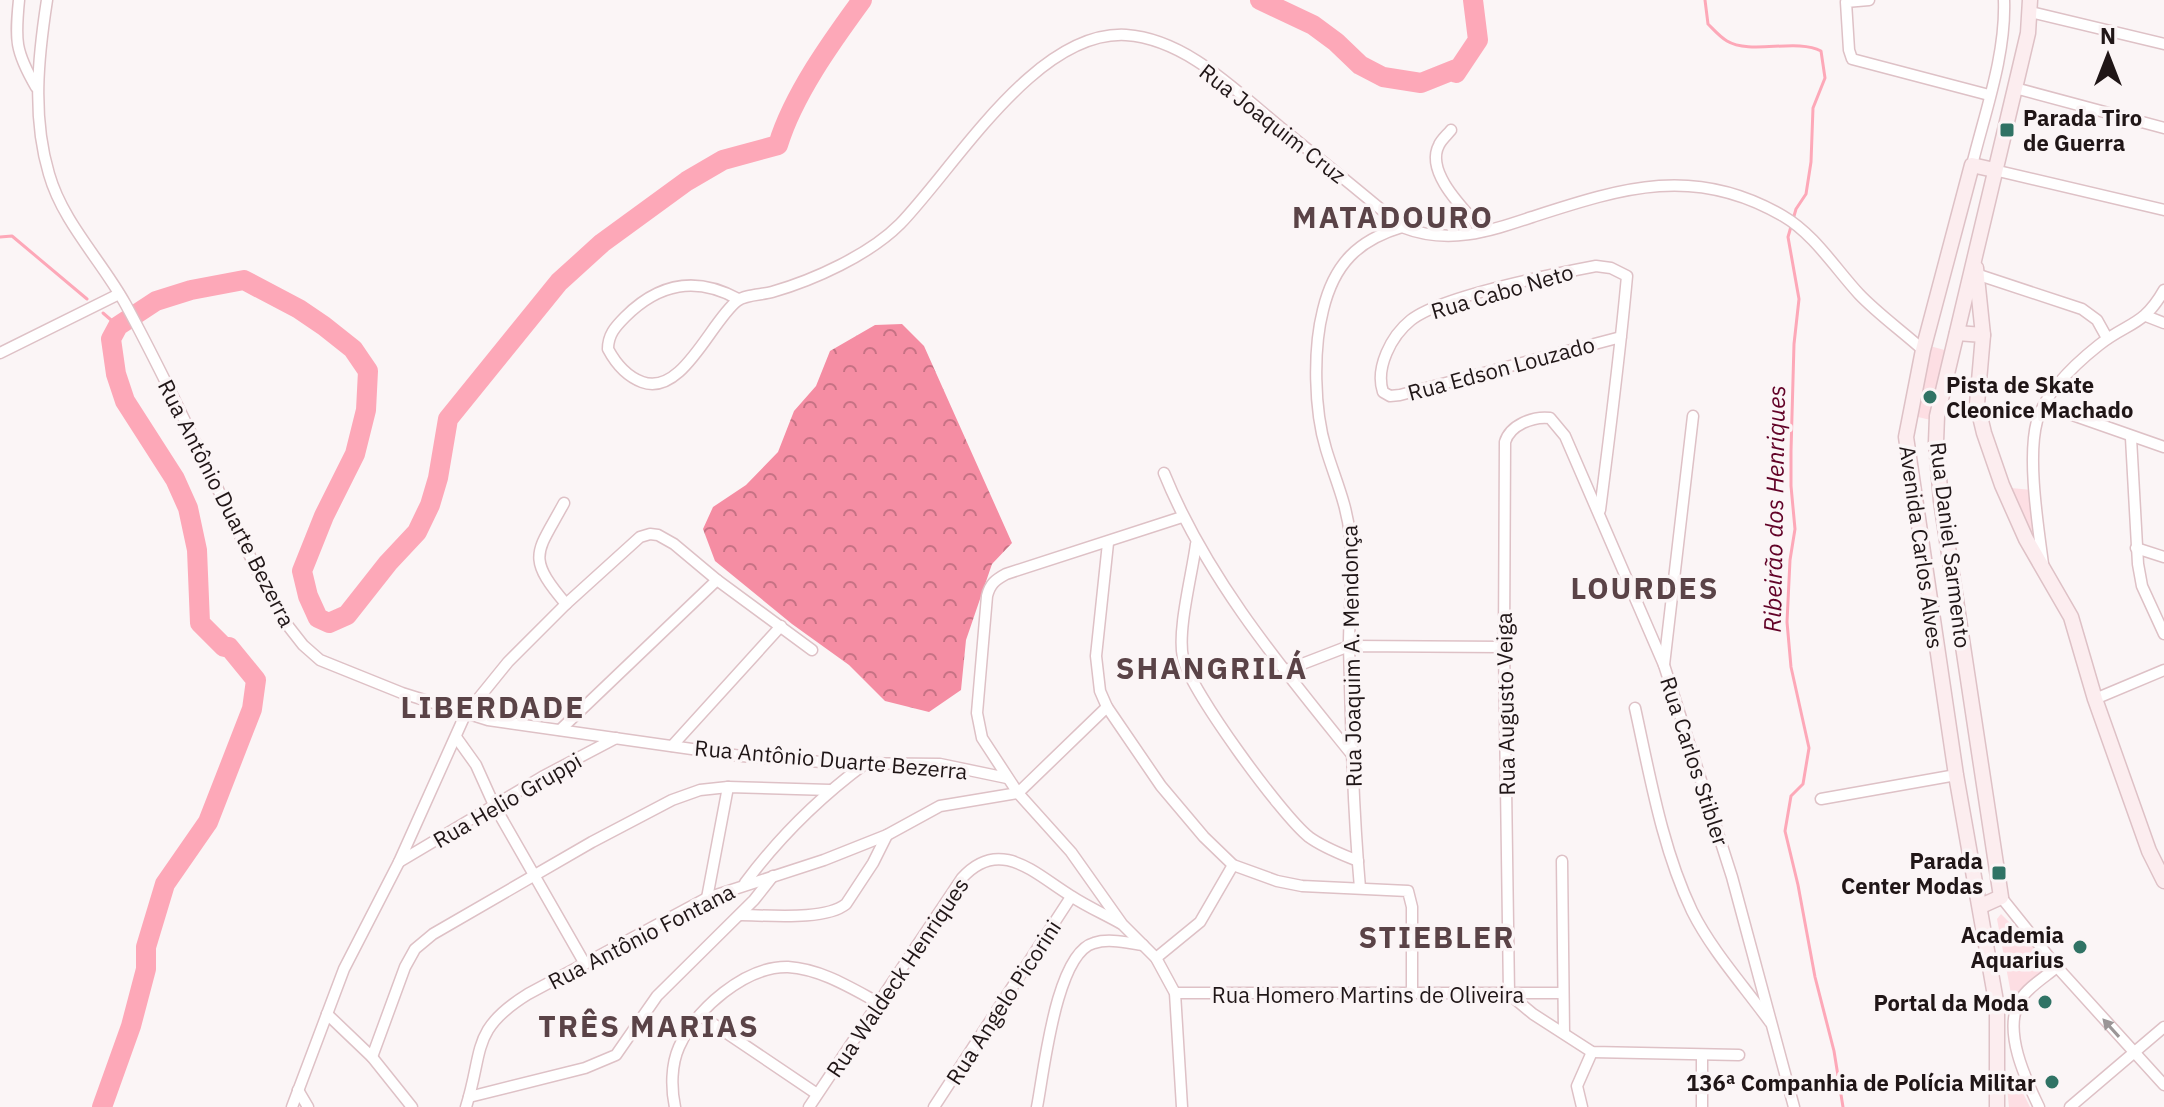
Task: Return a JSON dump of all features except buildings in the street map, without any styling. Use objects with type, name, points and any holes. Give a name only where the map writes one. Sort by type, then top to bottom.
[{"type":"street","points":[[19,0],[18,51],[37,88]]},
{"type":"street","points":[[37,88],[47,0]]},
{"type":"street","points":[[1869,0],[1846,2],[1850,56],[1856,61],[1989,95]]},
{"type":"street","points":[[2004,0],[2003,25],[1972,165],[2164,210]]},
{"type":"street","points":[[1983,335],[1959,326],[2015,88],[2030,6],[2164,44]]},
{"type":"street","name":"Rua Joaquim Cruz","points":[[738,299],[798,283],[857,256],[898,226],[1015,90],[1058,56],[1107,35],[1128,35],[1176,50],[1217,75],[1402,227],[1431,236],[1449,237],[1483,231],[1611,194],[1682,184],[1703,186],[1783,216],[1803,231],[1861,296],[1923,350]]},
{"type":"street","name":"Rua Antônio Duarte Bezerra","points":[[37,88],[42,145],[49,177],[74,224],[125,305],[268,593],[285,622],[320,660],[360,678],[465,715],[488,720],[741,756],[940,764],[1007,778]]},
{"type":"street","points":[[2015,88],[2164,128]]},
{"type":"street","points":[[1451,130],[1436,154],[1440,176],[1483,231]]},
{"type":"street","name":"Avenida Carlos Alves","points":[[1972,165],[1923,350],[1906,437],[1956,775],[1997,1007],[1997,1107]]},
{"type":"street","name":"Rua Joaquim A. Mendonça","points":[[1360,888],[1349,646],[1351,538],[1342,491],[1321,433],[1317,368],[1319,331],[1324,306],[1346,261],[1356,248],[1376,235],[1402,227]]},
{"type":"street","points":[[1974,257],[1983,335],[1978,388],[1979,419],[2002,485],[2026,539],[2071,617],[2095,699],[2149,851],[2164,881]]},
{"type":"street","name":"Rua Cabo Neto","points":[[1383,392],[1379,372],[1390,347],[1400,331],[1422,313],[1477,294],[1576,270],[1596,266],[1611,268],[1627,276],[1621,337]]},
{"type":"street","points":[[1976,274],[2082,309],[2097,320],[2107,338]]},
{"type":"street","points":[[698,286],[722,290],[738,299],[683,368],[672,379],[662,383],[638,381],[624,371],[608,349],[614,327],[657,291],[698,286]]},
{"type":"street","points":[[2043,566],[2034,454],[2037,422],[2044,405],[2083,357],[2107,338],[2146,316],[2164,290]]},
{"type":"street","points":[[0,353],[119,294]]},
{"type":"street","points":[[2146,316],[2164,323]]},
{"type":"street","name":"Rua Daniel Sarmento","points":[[1959,326],[1937,416],[1937,466],[2001,897]]},
{"type":"street","points":[[1621,337],[1600,512],[1664,665]]},
{"type":"street","name":"Rua Edson Louzado","points":[[1383,392],[1390,396],[1400,395],[1621,337]]},
{"type":"street","points":[[2044,405],[2131,438],[2164,447]]},
{"type":"street","name":"Rua Carlos Stibler","points":[[1693,416],[1664,665],[1732,877],[1794,1107]]},
{"type":"street","name":"Rua Augusto Veiga","points":[[1509,994],[1504,647],[1505,442],[1510,431],[1544,417],[1555,422],[1600,512]]},
{"type":"street","points":[[2131,438],[2136,548],[2142,586],[2164,634]]},
{"type":"street","points":[[1164,473],[1196,544],[1284,671],[1353,756]]},
{"type":"street","points":[[564,503],[540,550],[538,562],[546,581],[566,604]]},
{"type":"street","points":[[1182,517],[995,580],[987,596],[977,713],[982,738],[1007,778],[1071,852],[1122,924],[1156,958],[1175,993],[1182,1107]]},
{"type":"street","points":[[292,1107],[344,969],[399,862],[465,715],[508,662],[566,604],[644,535],[658,535],[674,544],[812,650]]},
{"type":"street","points":[[1108,543],[1096,656],[1100,691],[1107,707],[1161,786],[1204,837],[1233,865],[1277,881],[1302,886],[1403,889],[1410,893],[1412,994]]},
{"type":"street","points":[[1196,544],[1181,645],[1188,673],[1209,708],[1292,822],[1321,846],[1358,861]]},
{"type":"street","points":[[2136,548],[2164,557]]},
{"type":"street","points":[[560,730],[717,580]]},
{"type":"street","points":[[672,746],[781,626]]},
{"type":"street","points":[[1284,671],[1349,646],[1504,647]]},
{"type":"street","points":[[2095,699],[2164,670]]},
{"type":"street","points":[[1018,793],[1107,707]]},
{"type":"street","points":[[1635,708],[1664,833],[1680,882],[1706,936],[1774,1027]]},
{"type":"street","points":[[456,737],[476,765],[494,805],[585,964]]},
{"type":"street","name":"Rua Helio Gruppi","points":[[399,862],[616,737]]},
{"type":"street","points":[[744,885],[773,845],[830,790],[866,763]]},
{"type":"street","points":[[1821,799],[1956,775]]},
{"type":"street","points":[[372,1057],[401,977],[415,949],[433,934],[672,800],[700,790],[728,787],[830,790]]},
{"type":"street","points":[[707,898],[728,787]]},
{"type":"street","name":"Rua Antônio Fontana","points":[[467,1102],[484,1035],[505,1008],[528,994],[707,898],[824,860],[887,835],[940,806],[1018,793]]},
{"type":"street","points":[[740,915],[822,914],[840,909],[873,863],[887,835]]},
{"type":"street","points":[[1562,861],[1564,1033]]},
{"type":"street","name":"Rua Waldeck Henriques","points":[[809,1107],[962,878],[980,863],[1018,862],[1071,897],[1122,924]]},
{"type":"street","points":[[1156,958],[1200,922],[1233,865]]},
{"type":"street","points":[[467,1102],[585,1068],[616,1055],[657,996],[740,915],[773,876]]},
{"type":"street","name":"Rua Angelo Picorini","points":[[934,1107],[1071,897]]},
{"type":"street","points":[[1981,906],[2001,897],[2057,967],[2164,1085]]},
{"type":"street","points":[[1037,1107],[1060,992],[1077,953],[1095,942],[1143,945]]},
{"type":"street","points":[[675,1107],[672,1092],[678,1049],[700,1015],[733,986],[761,972],[784,967],[808,969],[879,1003]]},
{"type":"street","points":[[2039,1107],[2018,1062],[2016,1007],[2024,994],[2057,967]]},
{"type":"street","name":"Rua Homero Martins de Oliveira","points":[[1175,993],[1562,993]]},
{"type":"street","points":[[1509,994],[1533,1014],[1592,1052],[1739,1055]]},
{"type":"street","points":[[327,1014],[372,1057],[412,1107]]},
{"type":"street","points":[[700,1015],[817,1094]]},
{"type":"street","points":[[2070,1107],[2164,1027]]},
{"type":"street","points":[[1582,1107],[1577,1086],[1592,1052]]},
{"type":"street","points":[[1702,1055],[1702,1107]]},
{"type":"street","points":[[1172,1107],[1181,1087]]},
{"type":"street","points":[[298,1090],[308,1107]]},
{"type":"green space","points":[[902,324],[924,346],[1012,543],[992,564],[966,640],[961,690],[929,712],[885,701],[849,665],[792,624],[715,561],[703,529],[713,507],[746,485],[778,452],[794,411],[816,386],[830,351],[875,325]]},
{"type":"shaded area","name":"Pista de Skate Cleonice Machado","points":[[1930,346],[1948,351],[1935,421],[1918,417],[1922,377]]},
{"type":"shaded area","points":[[2011,488],[2032,490],[2036,537],[2025,529]]},
{"type":"shaded area","points":[[2001,914],[2054,967],[2012,999],[1997,919]]},
{"type":"shaded area","points":[[2014,1075],[2030,1107],[2009,1107],[2006,1077]]},
{"type":"waterway","points":[[102,1107],[131,1026],[146,969],[146,947],[165,884],[208,822],[252,709],[256,680],[229,647],[224,647],[200,623],[197,550],[188,508],[175,479],[125,401],[116,374],[111,339],[118,326],[156,301],[191,290],[244,280],[299,309],[353,349],[368,371],[366,410],[355,454],[324,516],[302,571],[318,618],[329,623],[347,615],[417,532],[438,478],[448,419],[559,282],[602,243],[687,181],[723,160],[778,145],[803,88],[862,0]]},
{"type":"waterway","points":[[1260,0],[1313,25],[1360,65],[1383,77],[1421,83],[1456,69],[1456,73],[1478,40],[1473,0]]},
{"type":"waterway","name":"Ribeirão dos Henriques","points":[[1705,0],[1708,24],[1724,39],[1748,47],[1811,47],[1821,51],[1825,78],[1813,108],[1806,194],[1796,209],[1788,237],[1799,299],[1794,344],[1791,451],[1795,529],[1787,622],[1791,667],[1809,748],[1803,784],[1791,796],[1785,831],[1815,977],[1834,1051],[1843,1107]]},
{"type":"waterway","points":[[0,237],[12,236],[87,299]]},
{"type":"waterway","points":[[103,313],[118,326]]},
{"type":"place","name":"Parada Tiro de Guerra","points":[[2007,130]]},
{"type":"place","name":"Pista de Skate Cleonice Machado","points":[[1930,397]]},
{"type":"place","name":"Parada Center Modas","points":[[1999,873]]},
{"type":"place","name":"Academia Aquarius","points":[[2080,947]]},
{"type":"place","name":"Portal da Moda","points":[[2045,1002]]},
{"type":"place","name":"136ª Companhia de Polícia Militar","points":[[2052,1082]]},
{"type":"district","name":"MATADOURO","points":[[1393,216]]},
{"type":"district","name":"LOURDES","points":[[1645,587]]},
{"type":"district","name":"SHANGRILÁ","points":[[1212,667]]},
{"type":"district","name":"LIBERDADE","points":[[493,706]]},
{"type":"district","name":"STIEBLER","points":[[1437,936]]},
{"type":"district","name":"TRÊS MARIAS","points":[[649,1025]]}]
